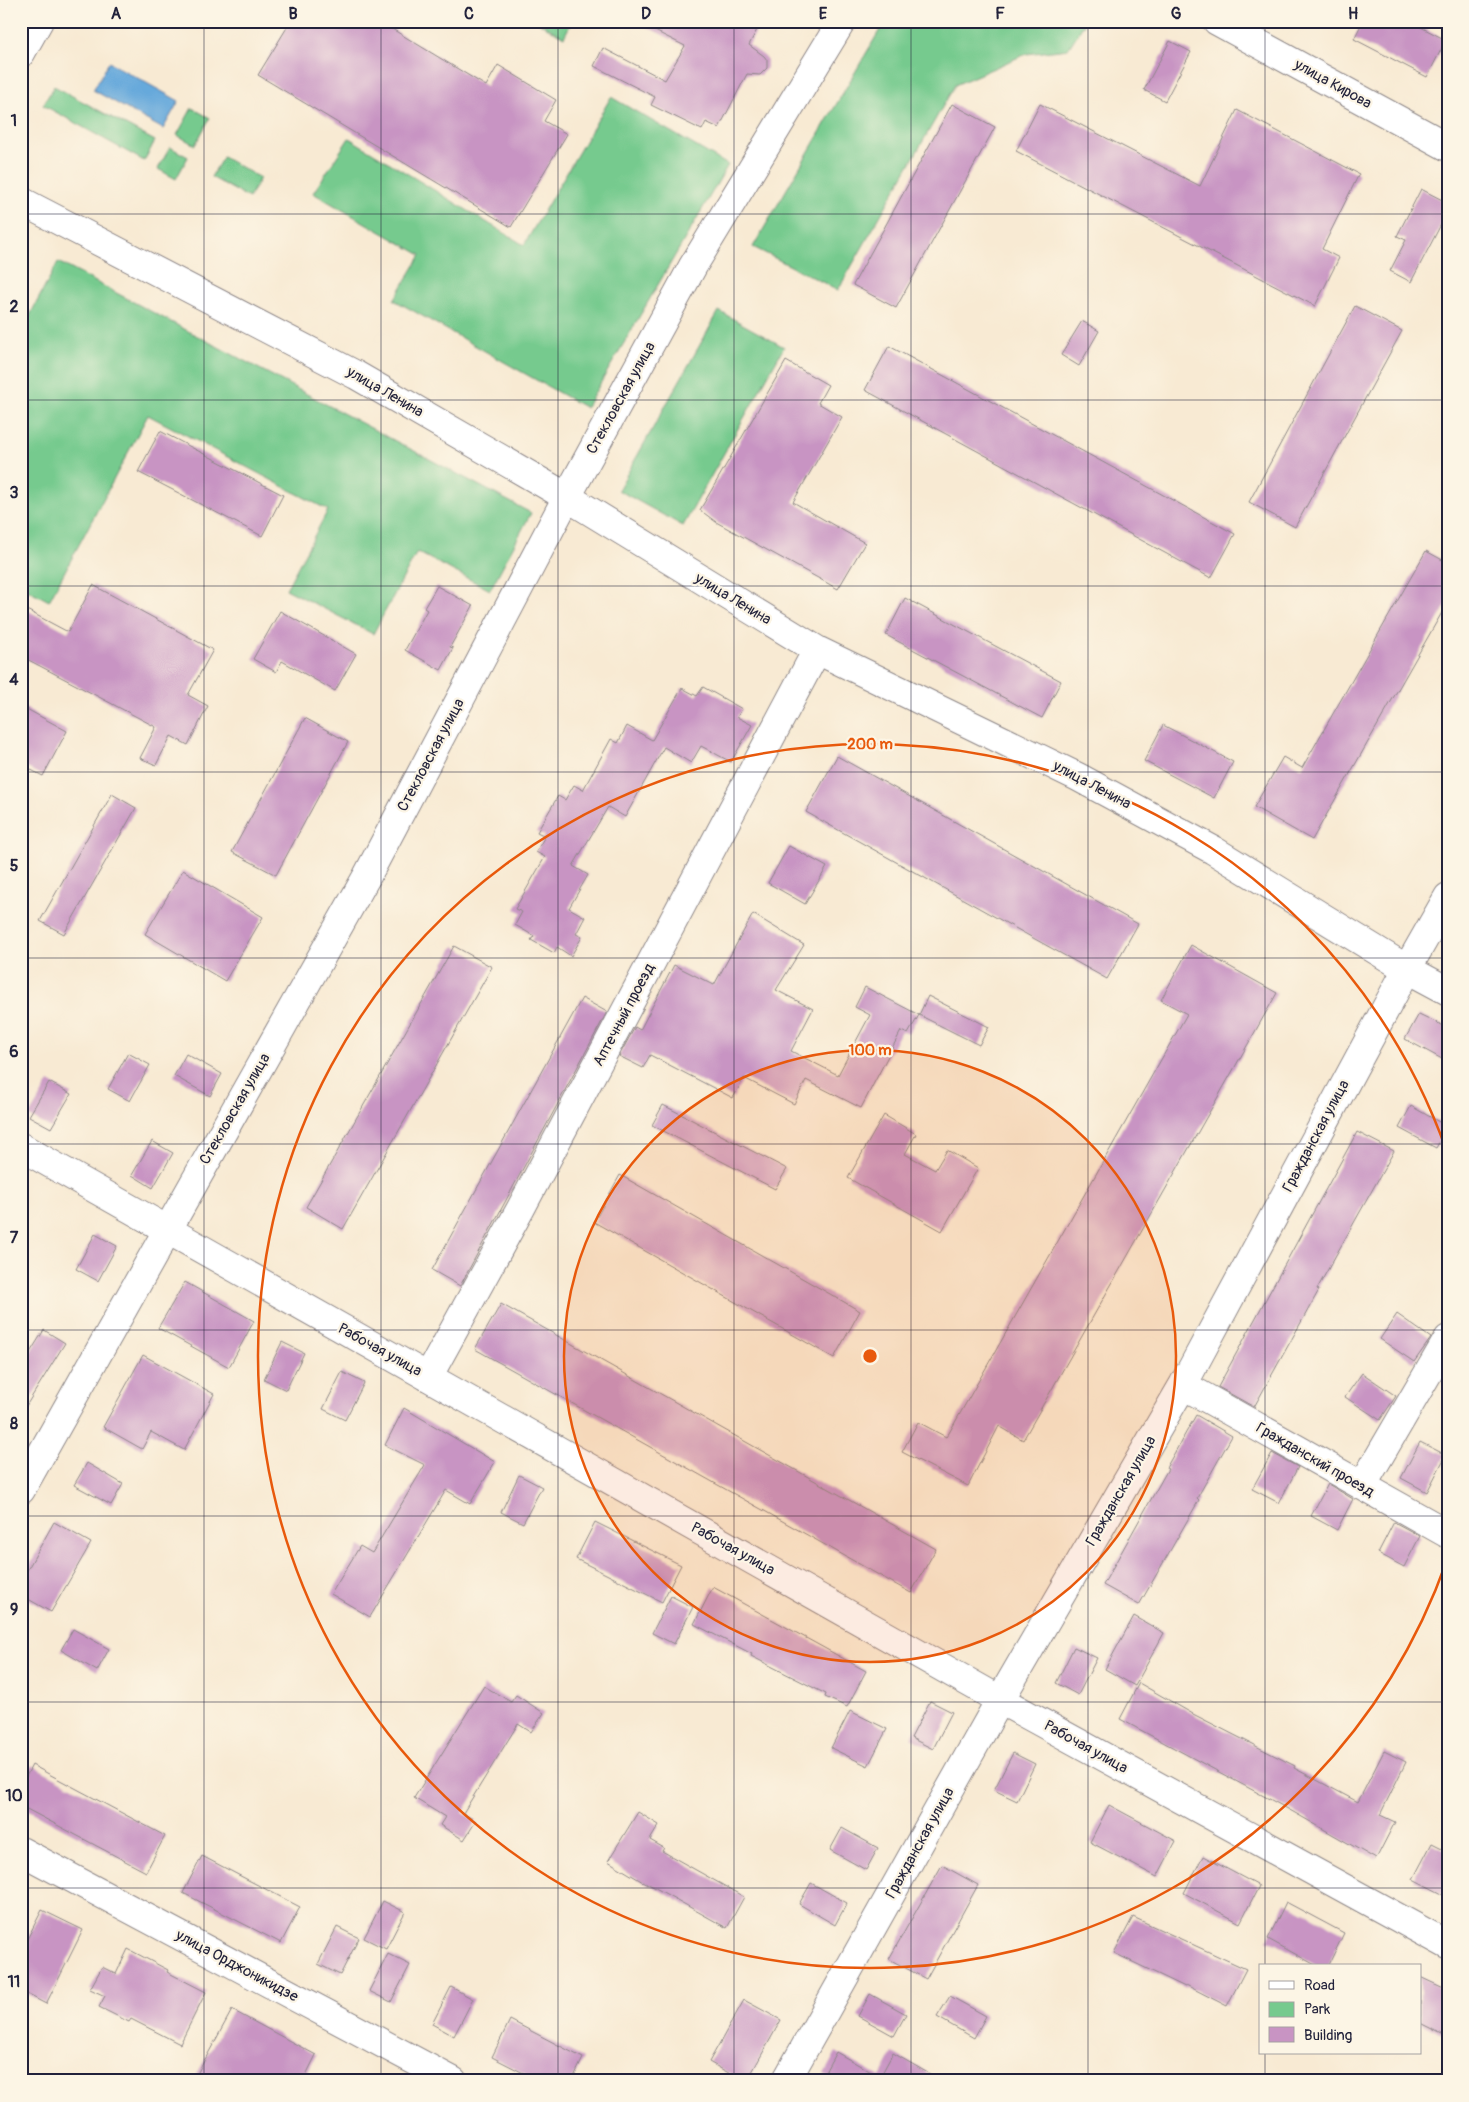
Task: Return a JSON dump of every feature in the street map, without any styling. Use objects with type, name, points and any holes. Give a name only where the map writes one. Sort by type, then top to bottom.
[{"type":"street","points":[[21,53],[39,21]]},
{"type":"street","name":"Стекловская улица","points":[[21,1490],[367,876],[567,497],[692,266],[842,21]]},
{"type":"street","name":"улица Кирова","points":[[1218,21],[1448,147]]},
{"type":"street","name":"улица Ленина","points":[[21,200],[356,375],[567,497],[817,650],[1112,795],[1213,850],[1406,969],[1448,991]]},
{"type":"street","name":"Аптечный проезд","points":[[428,1377],[526,1200],[817,650]]},
{"type":"street","name":"Гражданская улица","points":[[786,2081],[1000,1700],[1182,1385],[1406,969],[1448,897]]},
{"type":"street","name":"Рабочая улица","points":[[21,1147],[1000,1700],[1448,1945]]},
{"type":"street","points":[[1362,1486],[1448,1340]]},
{"type":"street","name":"Гражданский проезд","points":[[1182,1385],[1448,1534]]},
{"type":"street","name":"улица Орджоникидзе","points":[[21,1851],[453,2081]]},
{"type":"green space","points":[[536,21],[572,21],[564,37]]},
{"type":"green space","points":[[885,21],[1086,21],[1068,49],[1026,54],[955,85],[838,290],[753,247]]},
{"type":"green space","points":[[54,86],[155,141],[144,161],[43,105]]},
{"type":"green space","points":[[611,97],[728,165],[586,408],[394,300],[421,255],[313,193],[349,138],[524,245]]},
{"type":"green space","points":[[192,108],[210,118],[195,145],[177,135]]},
{"type":"green space","points":[[170,147],[188,157],[176,179],[158,169]]},
{"type":"green space","points":[[223,157],[260,178],[249,198],[211,177]]},
{"type":"green space","points":[[58,262],[531,513],[490,590],[417,552],[373,634],[286,589],[328,510],[148,415],[49,601],[21,586],[21,332]]},
{"type":"green space","points":[[719,311],[784,347],[683,526],[618,490]]},
{"type":"water","points":[[109,62],[179,101],[163,129],[93,90]]},
{"type":"building","points":[[291,21],[379,21],[486,86],[498,65],[556,100],[544,121],[567,134],[511,227],[258,75]]},
{"type":"building","points":[[635,21],[750,21],[759,26],[749,45],[764,56],[767,60],[767,68],[760,75],[747,74],[719,128],[706,122],[702,130],[651,105],[655,97],[594,66],[603,48],[665,80],[685,46]]},
{"type":"building","points":[[1363,21],[1409,21],[1446,40],[1427,77],[1354,39]]},
{"type":"building","points":[[1170,41],[1191,52],[1165,101],[1144,90]]},
{"type":"building","points":[[952,104],[995,127],[896,308],[853,285]]},
{"type":"building","points":[[1040,104],[1200,186],[1237,110],[1359,174],[1322,249],[1339,258],[1315,306],[1016,151]]},
{"type":"building","points":[[1421,189],[1448,203],[1448,211],[1411,282],[1390,271],[1406,240],[1397,236]]},
{"type":"building","points":[[1355,306],[1402,331],[1295,527],[1249,502]]},
{"type":"building","points":[[1082,321],[1099,331],[1079,366],[1061,355]]},
{"type":"building","points":[[889,346],[1235,534],[1211,578],[865,390]]},
{"type":"building","points":[[786,361],[828,385],[818,403],[842,417],[793,502],[865,543],[838,589],[716,522],[700,510]]},
{"type":"building","points":[[160,431],[283,495],[262,536],[138,472]]},
{"type":"building","points":[[1426,551],[1448,563],[1448,602],[1312,840],[1254,807],[1283,757],[1302,768]]},
{"type":"building","points":[[93,585],[213,650],[188,695],[208,706],[188,745],[171,736],[156,765],[140,758],[156,727],[21,656],[21,607],[68,632]]},
{"type":"building","points":[[437,586],[473,606],[450,647],[453,648],[441,670],[405,650],[427,610],[424,608]]},
{"type":"building","points":[[905,598],[1061,681],[1042,718],[886,635]]},
{"type":"building","points":[[280,611],[356,654],[335,691],[282,661],[276,672],[253,659]]},
{"type":"building","points":[[703,687],[742,709],[737,717],[752,725],[731,762],[701,746],[691,763],[664,747],[625,817],[608,807],[573,866],[588,875],[569,908],[585,917],[576,934],[582,937],[571,956],[557,947],[554,953],[531,940],[534,936],[515,925],[522,912],[515,909],[545,857],[536,852],[545,836],[537,832],[558,796],[565,800],[574,785],[583,790],[611,739],[618,743],[627,726],[652,740],[682,688],[697,696]]},
{"type":"building","points":[[21,706],[67,731],[43,776],[21,765]]},
{"type":"building","points":[[305,718],[348,742],[276,875],[232,852]]},
{"type":"building","points":[[1163,725],[1233,762],[1214,798],[1144,761]]},
{"type":"building","points":[[837,756],[1138,924],[1107,979],[806,812]]},
{"type":"building","points":[[112,794],[136,808],[64,934],[40,921]]},
{"type":"building","points":[[789,846],[827,867],[805,904],[768,883]]},
{"type":"building","points":[[183,870],[263,917],[225,981],[145,934]]},
{"type":"building","points":[[753,914],[804,945],[776,990],[813,1009],[791,1051],[838,1075],[870,1015],[855,1007],[865,987],[919,1015],[908,1034],[901,1031],[861,1108],[806,1080],[794,1104],[744,1078],[733,1098],[650,1055],[643,1068],[619,1056],[635,1027],[640,1030],[674,965],[714,985]]},
{"type":"building","points":[[1191,945],[1277,993],[1023,1440],[999,1426],[968,1486],[902,1452],[918,1422],[946,1437],[949,1433],[1187,1014],[1161,1000]]},
{"type":"building","points":[[454,946],[492,967],[343,1229],[306,1207]]},
{"type":"building","points":[[928,996],[989,1027],[979,1045],[919,1015]]},
{"type":"building","points":[[582,998],[607,1012],[460,1286],[432,1270]]},
{"type":"building","points":[[1419,1014],[1448,1028],[1448,1048],[1442,1059],[1405,1039]]},
{"type":"building","points":[[128,1053],[150,1065],[130,1101],[108,1089]]},
{"type":"building","points":[[186,1054],[222,1074],[210,1096],[174,1076]]},
{"type":"building","points":[[49,1082],[71,1094],[51,1128],[29,1116]]},
{"type":"building","points":[[663,1105],[787,1169],[775,1189],[652,1125]]},
{"type":"building","points":[[1411,1106],[1448,1127],[1436,1148],[1399,1128]]},
{"type":"building","points":[[884,1115],[916,1134],[905,1154],[935,1170],[947,1150],[978,1168],[942,1231],[848,1178]]},
{"type":"building","points":[[1357,1132],[1394,1151],[1254,1407],[1218,1387]]},
{"type":"building","points":[[152,1141],[173,1153],[153,1188],[132,1175]]},
{"type":"building","points":[[620,1175],[860,1311],[834,1358],[594,1222]]},
{"type":"building","points":[[95,1234],[117,1246],[98,1281],[76,1269]]},
{"type":"building","points":[[185,1282],[254,1321],[229,1367],[158,1328]]},
{"type":"building","points":[[501,1304],[936,1549],[911,1593],[475,1349]]},
{"type":"building","points":[[1397,1314],[1431,1338],[1414,1362],[1380,1339]]},
{"type":"building","points":[[44,1330],[65,1343],[21,1414],[21,1367]]},
{"type":"building","points":[[282,1342],[304,1353],[286,1390],[264,1379]]},
{"type":"building","points":[[143,1355],[214,1394],[184,1450],[151,1432],[142,1449],[103,1427]]},
{"type":"building","points":[[342,1372],[364,1383],[345,1420],[323,1409]]},
{"type":"building","points":[[1362,1373],[1396,1396],[1380,1420],[1345,1397]]},
{"type":"building","points":[[404,1408],[495,1462],[470,1504],[446,1490],[370,1617],[331,1594],[360,1546],[372,1553],[425,1465],[385,1445]]},
{"type":"building","points":[[1196,1415],[1232,1436],[1197,1498],[1199,1500],[1139,1605],[1103,1585]]},
{"type":"building","points":[[1420,1442],[1446,1455],[1427,1492],[1401,1478]]},
{"type":"building","points":[[1272,1453],[1298,1467],[1279,1503],[1252,1489]]},
{"type":"building","points":[[87,1463],[123,1484],[111,1505],[74,1485]]},
{"type":"building","points":[[519,1475],[542,1487],[523,1523],[501,1512]]},
{"type":"building","points":[[1328,1484],[1353,1499],[1337,1530],[1311,1516]]},
{"type":"building","points":[[54,1522],[91,1543],[51,1612],[21,1595],[21,1581]]},
{"type":"building","points":[[595,1522],[681,1565],[662,1602],[576,1559]]},
{"type":"building","points":[[1394,1522],[1420,1536],[1404,1567],[1378,1553]]},
{"type":"building","points":[[713,1587],[866,1671],[847,1707],[825,1697],[826,1694],[751,1656],[752,1654],[694,1624]]},
{"type":"building","points":[[671,1596],[693,1607],[674,1644],[652,1633]]},
{"type":"building","points":[[1134,1616],[1164,1633],[1135,1686],[1105,1669]]},
{"type":"building","points":[[73,1629],[109,1649],[97,1671],[61,1650]]},
{"type":"building","points":[[1074,1647],[1097,1658],[1078,1695],[1056,1683]]},
{"type":"building","points":[[1139,1683],[1193,1714],[1295,1766],[1294,1768],[1358,1802],[1384,1751],[1406,1762],[1380,1815],[1395,1822],[1376,1859],[1288,1809],[1120,1719]]},
{"type":"building","points":[[484,1686],[511,1702],[516,1695],[544,1713],[531,1732],[518,1724],[463,1813],[476,1821],[464,1840],[440,1825],[445,1817],[414,1798]]},
{"type":"building","points":[[930,1701],[952,1712],[933,1749],[911,1738]]},
{"type":"building","points":[[850,1711],[887,1729],[868,1766],[831,1748]]},
{"type":"building","points":[[1013,1753],[1035,1764],[1017,1801],[994,1790]]},
{"type":"building","points":[[32,1765],[165,1836],[146,1872],[21,1806],[21,1786]]},
{"type":"building","points":[[1109,1805],[1176,1841],[1157,1877],[1090,1842]]},
{"type":"building","points":[[638,1812],[659,1825],[650,1840],[664,1848],[662,1851],[744,1897],[727,1928],[608,1861]]},
{"type":"building","points":[[842,1828],[878,1848],[866,1870],[830,1850]]},
{"type":"building","points":[[1432,1843],[1448,1851],[1448,1897],[1413,1879]]},
{"type":"building","points":[[202,1856],[300,1907],[281,1943],[183,1893]]},
{"type":"building","points":[[1203,1856],[1259,1886],[1240,1923],[1184,1893]]},
{"type":"building","points":[[942,1865],[978,1885],[926,1979],[889,1959]]},
{"type":"building","points":[[811,1883],[847,1903],[835,1925],[799,1904]]},
{"type":"building","points":[[383,1901],[405,1912],[386,1949],[364,1938]]},
{"type":"building","points":[[1286,1902],[1344,1933],[1329,1964],[1313,1964],[1268,1939]]},
{"type":"building","points":[[42,1910],[83,1930],[46,2004],[21,1991],[21,1951]]},
{"type":"building","points":[[1133,1917],[1246,1969],[1227,2006],[1186,1985],[1185,1987],[1114,1953]]},
{"type":"building","points":[[337,1927],[359,1938],[340,1975],[318,1964]]},
{"type":"building","points":[[128,1949],[206,1992],[180,2044],[131,2019],[129,2022],[99,2007],[105,1996],[90,1989],[102,1967],[116,1974]]},
{"type":"building","points":[[388,1954],[410,1965],[391,2002],[369,1991]]},
{"type":"building","points":[[1422,1978],[1448,1990],[1448,2037],[1422,2024]]},
{"type":"building","points":[[451,1987],[473,1999],[454,2036],[432,2024]]},
{"type":"building","points":[[870,1994],[906,2014],[894,2036],[858,2016]]},
{"type":"building","points":[[950,1996],[986,2016],[974,2038],[937,2017]]},
{"type":"building","points":[[744,2000],[781,2020],[747,2081],[743,2081],[709,2062]]},
{"type":"building","points":[[232,2010],[316,2055],[303,2081],[209,2081],[197,2074]]},
{"type":"building","points":[[510,2020],[583,2058],[572,2081],[539,2081],[492,2057]]},
{"type":"building","points":[[836,2052],[880,2077],[893,2053],[942,2081],[836,2081],[824,2074]]}]
